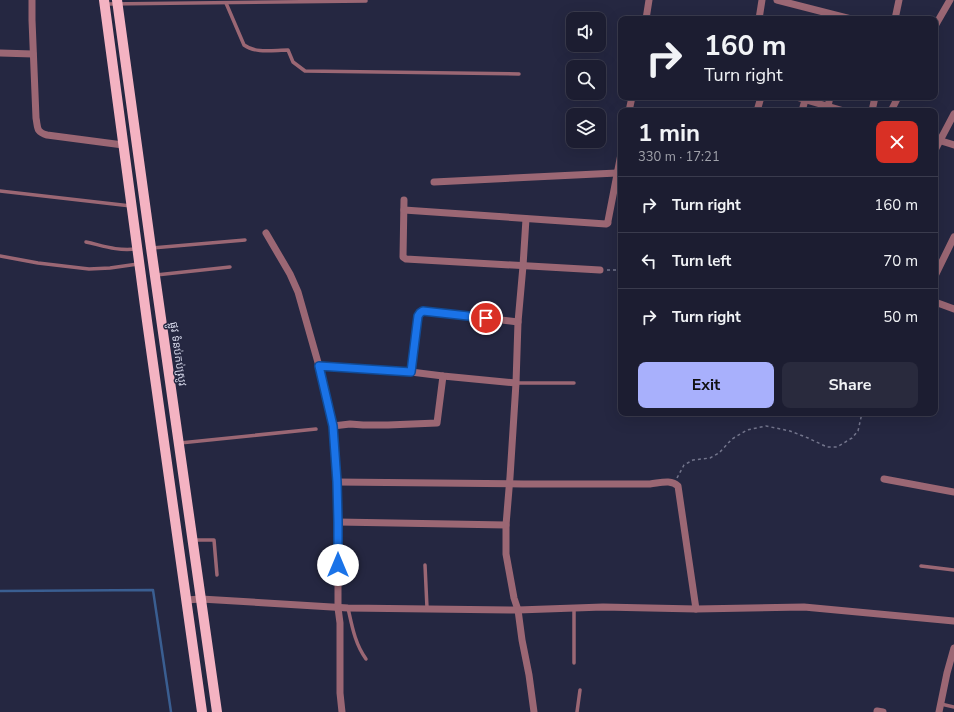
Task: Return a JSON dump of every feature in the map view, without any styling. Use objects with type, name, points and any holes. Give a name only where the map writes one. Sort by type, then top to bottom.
[{"type":"main road","points":[[104,2],[149,337],[202,712]]},
{"type":"main road","name":"ផ្លូវ ទំនប់កប់ស្រូវ","points":[[117,2],[154,275],[217,712]]},
{"type":"street","points":[[32,0],[33,54],[36,118],[38,130],[47,135],[123,145]]},
{"type":"street","points":[[646,16],[649,0]]},
{"type":"street","points":[[759,16],[762,0]]},
{"type":"street","points":[[777,0],[839,16]]},
{"type":"street","points":[[896,16],[900,0]]},
{"type":"street","points":[[938,21],[950,0]]},
{"type":"street","points":[[0,53],[33,54]]},
{"type":"street","points":[[803,108],[806,100],[834,108]]},
{"type":"street","points":[[828,106],[829,100]]},
{"type":"street","points":[[938,138],[954,114]]},
{"type":"street","points":[[938,140],[954,145]]},
{"type":"street","points":[[434,182],[618,170]]},
{"type":"street","points":[[404,210],[606,224],[608,223],[618,175]]},
{"type":"street","points":[[404,200],[403,257],[406,259],[600,270]]},
{"type":"street","points":[[526,219],[518,322],[516,383],[506,525],[506,554],[514,598],[518,610],[534,712]]},
{"type":"street","points":[[266,233],[290,274],[298,292],[319,366],[333,426],[337,482],[338,608],[340,623],[340,693],[342,712]]},
{"type":"street","points":[[938,270],[954,237]]},
{"type":"street","points":[[938,303],[954,309]]},
{"type":"street","points":[[411,372],[418,316],[423,311],[518,322]]},
{"type":"street","points":[[319,366],[411,372],[516,383]]},
{"type":"street","points":[[333,426],[350,424],[388,425],[437,423],[443,376]]},
{"type":"street","points":[[884,479],[954,492]]},
{"type":"street","points":[[337,482],[509,484],[675,483],[678,486],[696,609]]},
{"type":"street","points":[[338,522],[506,525]]},
{"type":"street","points":[[186,600],[201,599],[338,608],[518,610],[603,607],[696,609],[804,607],[954,621]]},
{"type":"street","points":[[939,712],[954,648]]},
{"type":"lane","points":[[104,2],[226,3],[366,1]]},
{"type":"lane","points":[[226,3],[244,45],[249,49],[258,51],[288,50],[293,62],[305,71],[519,74]]},
{"type":"lane","points":[[0,191],[132,206]]},
{"type":"lane","points":[[151,248],[245,240]]},
{"type":"lane","points":[[86,242],[116,249],[138,249]]},
{"type":"lane","points":[[0,256],[38,263],[89,269],[140,264]]},
{"type":"lane","points":[[154,275],[230,267]]},
{"type":"lane","points":[[516,383],[574,383]]},
{"type":"lane","points":[[179,444],[316,429]]},
{"type":"lane","points":[[192,540],[214,540],[217,575]]},
{"type":"lane","points":[[425,565],[427,608]]},
{"type":"lane","points":[[920,566],[954,570]]},
{"type":"lane","points":[[348,608],[354,635],[360,652],[366,659]]},
{"type":"lane","points":[[574,608],[574,663]]},
{"type":"lane","points":[[577,712],[580,690]]},
{"type":"lane","points":[[941,704],[954,707]]},
{"type":"path","points":[[600,270],[618,270]]},
{"type":"path","points":[[675,483],[678,474],[684,465],[693,460],[710,458],[719,453],[732,439],[747,430],[766,426],[790,431],[827,447],[837,447],[852,438],[858,431],[861,416]]},
{"type":"waterway","points":[[0,591],[153,590],[171,712]]},
{"type":"route","points":[[338,565],[337,482],[333,426],[319,366],[411,372],[418,316],[420,313],[423,311],[486,318]]}]
